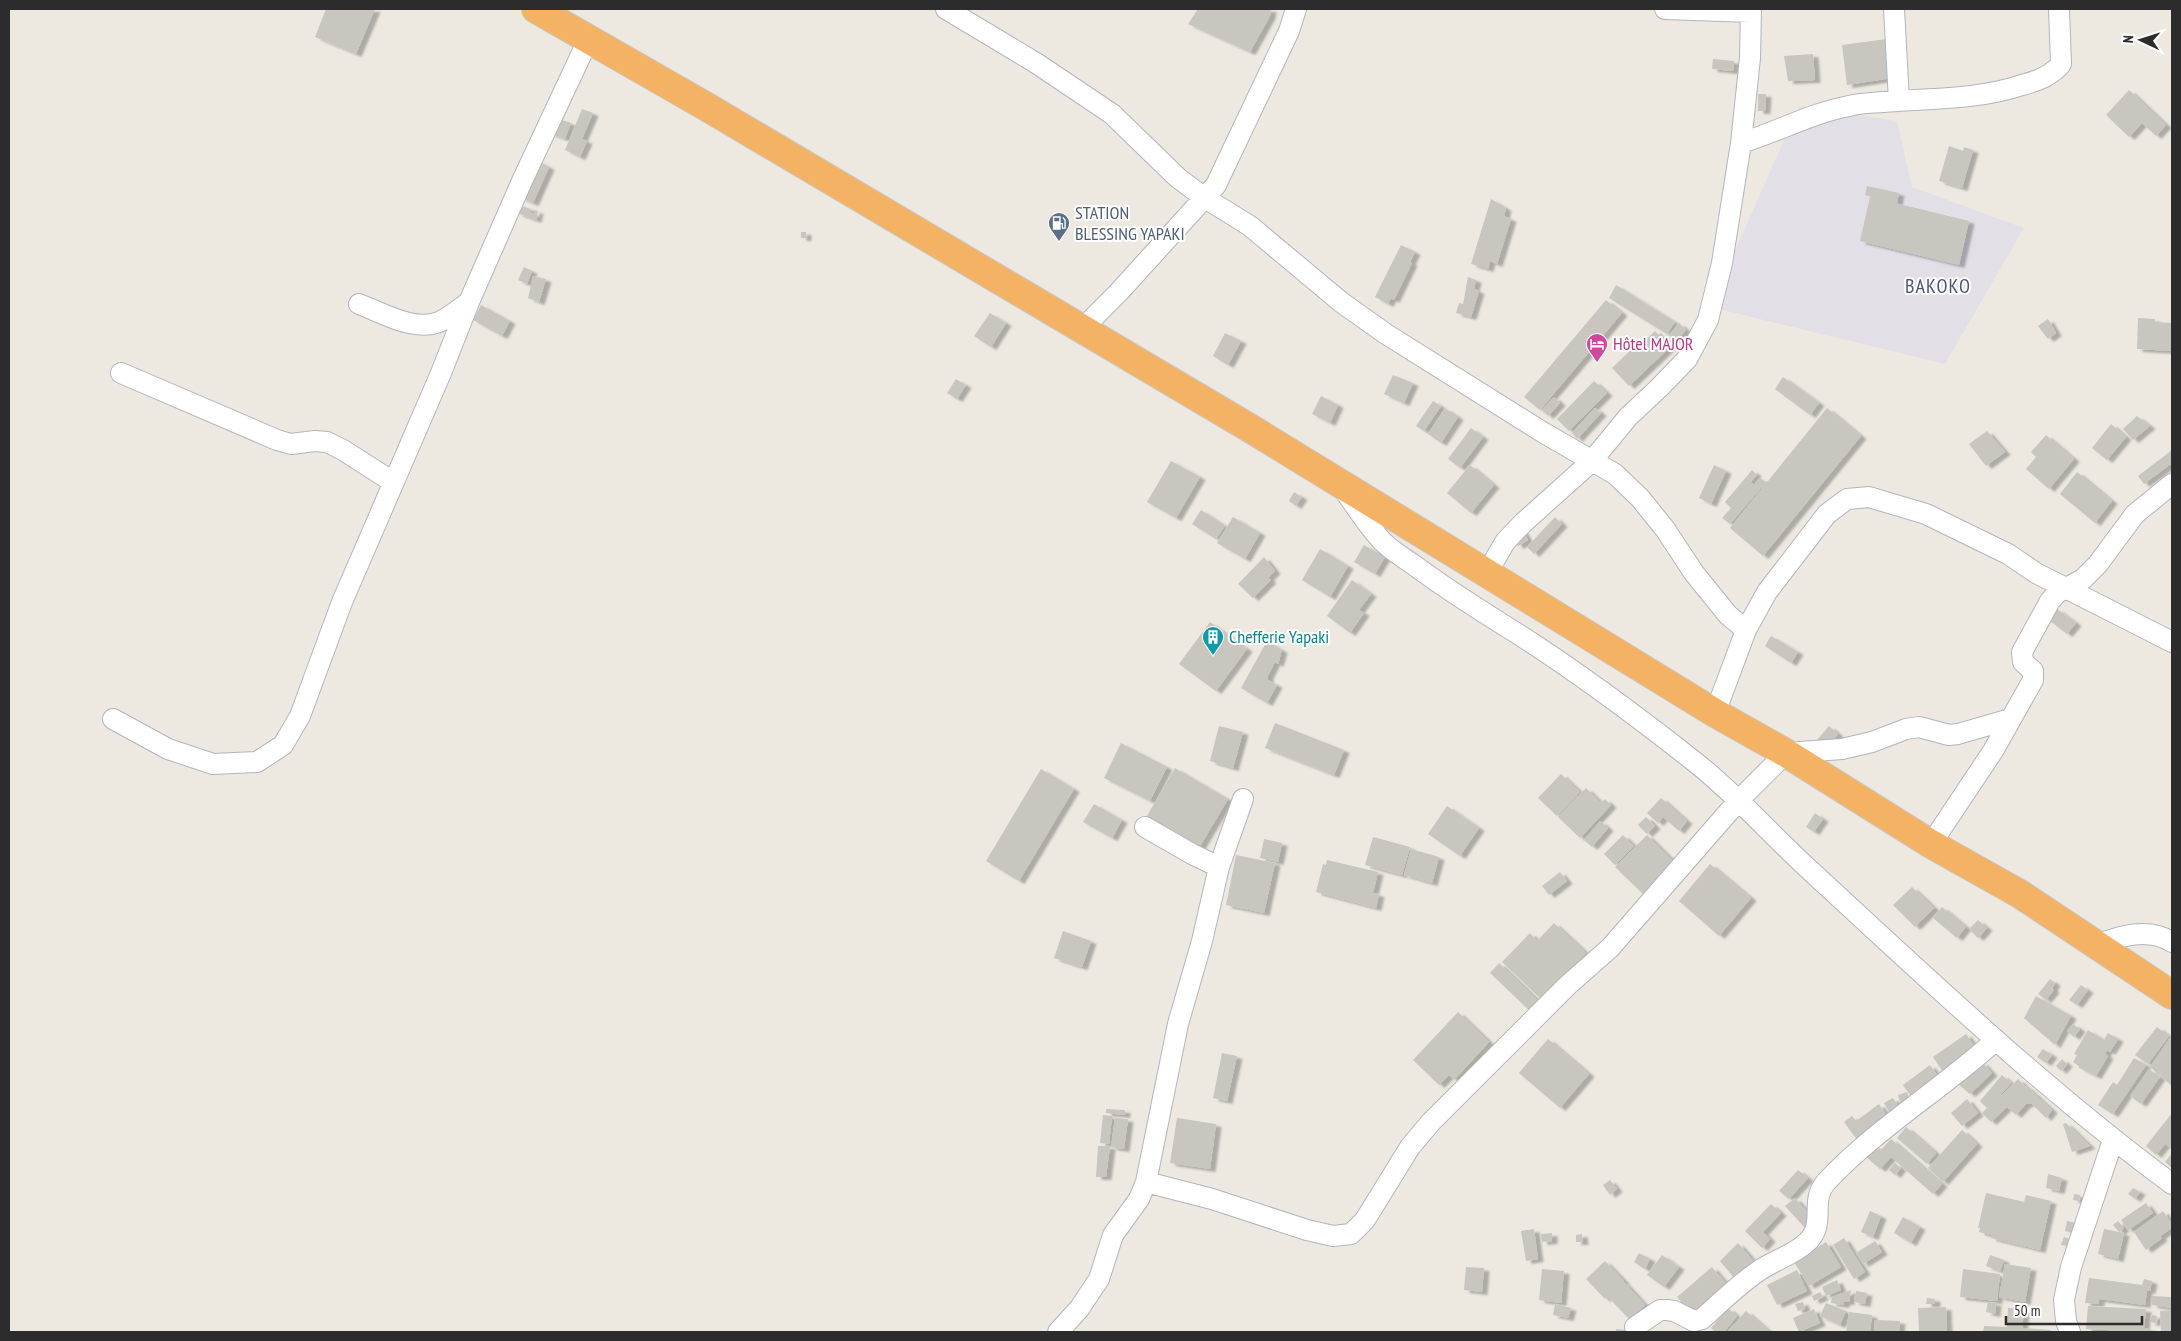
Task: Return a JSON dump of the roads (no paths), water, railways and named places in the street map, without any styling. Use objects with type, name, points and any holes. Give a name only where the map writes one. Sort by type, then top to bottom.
[{"type":"highway","points":[[536,9],[589,38],[1248,427],[1715,713],[1786,753],[1931,844],[2020,894],[2172,995]]},
{"type":"street","points":[[946,9],[1045,68],[1112,114],[1178,178],[1205,198],[1250,226],[1341,302],[1386,334],[1591,462],[1614,474],[1640,498],[1674,540],[1694,573],[1728,615],[1746,630]]},
{"type":"street","points":[[1082,329],[1118,293],[1205,198],[1220,177],[1289,30],[1296,9]]},
{"type":"street","points":[[1487,573],[1505,542],[1523,523],[1591,462],[1628,417],[1687,359],[1708,320],[1722,263],[1741,143],[1750,58],[1751,10],[1665,9]]},
{"type":"street","points":[[1894,9],[1899,101]]},
{"type":"street","points":[[1741,143],[1778,131],[1814,116],[1850,106],[1999,93],[2041,79],[2056,70],[2061,64],[2059,9]]},
{"type":"street","points":[[113,719],[168,749],[213,764],[257,762],[283,745],[300,716],[342,602],[441,373],[468,302],[589,38]]},
{"type":"street","points":[[359,304],[416,325],[430,325],[440,322],[468,302]]},
{"type":"street","points":[[121,373],[277,440],[291,444],[315,441],[327,442],[393,482]]},
{"type":"street","points":[[1340,484],[1366,522],[1384,543],[1425,574],[1487,616],[1518,634],[1618,703],[1697,764],[1738,800],[1808,869],[1996,1040],[2112,1140],[2172,1184]]},
{"type":"street","points":[[1931,844],[1993,751],[2034,676],[2033,670],[2023,662],[2022,652],[2050,601],[2056,593],[2083,579],[2098,564],[2135,514],[2172,484]]},
{"type":"street","points":[[1715,713],[1746,630],[1767,592],[1827,514],[1847,499],[1869,498],[1926,514],[2008,554],[2036,573],[2172,642]]},
{"type":"street","points":[[1146,1182],[1212,1199],[1307,1230],[1334,1236],[1351,1234],[1365,1220],[1410,1147],[1431,1122],[1557,996],[1610,948],[1738,800],[1786,753],[1842,749],[1872,742],[1906,729],[1919,727],[1949,735],[1958,734],[2010,719]]},
{"type":"street","points":[[1058,1332],[1079,1309],[1099,1279],[1113,1235],[1139,1199],[1146,1182],[1178,1024],[1202,941],[1220,867],[1243,799]]},
{"type":"street","points":[[1145,827],[1192,854],[1220,867]]},
{"type":"street","points":[[2096,945],[2120,936],[2142,933],[2172,942]]},
{"type":"street","points":[[1635,1327],[1660,1310],[1674,1310],[1694,1321],[1702,1318],[1754,1274],[1807,1243],[1816,1231],[1819,1220],[1818,1198],[1820,1189],[1827,1181],[1873,1140],[1965,1068],[1996,1040]]},
{"type":"street","points":[[2070,1332],[2066,1321],[2064,1300],[2071,1267],[2112,1140]]},
{"type":"place","name":"STATION BLESSING YAPAKI","points":[[1059,242]]},
{"type":"place","name":"Hôtel MAJOR","points":[[1597,363]]},
{"type":"place","name":"Chefferie Yapaki","points":[[1213,656]]},
{"type":"district","name":"BAKOKO","points":[[1938,286]]}]
